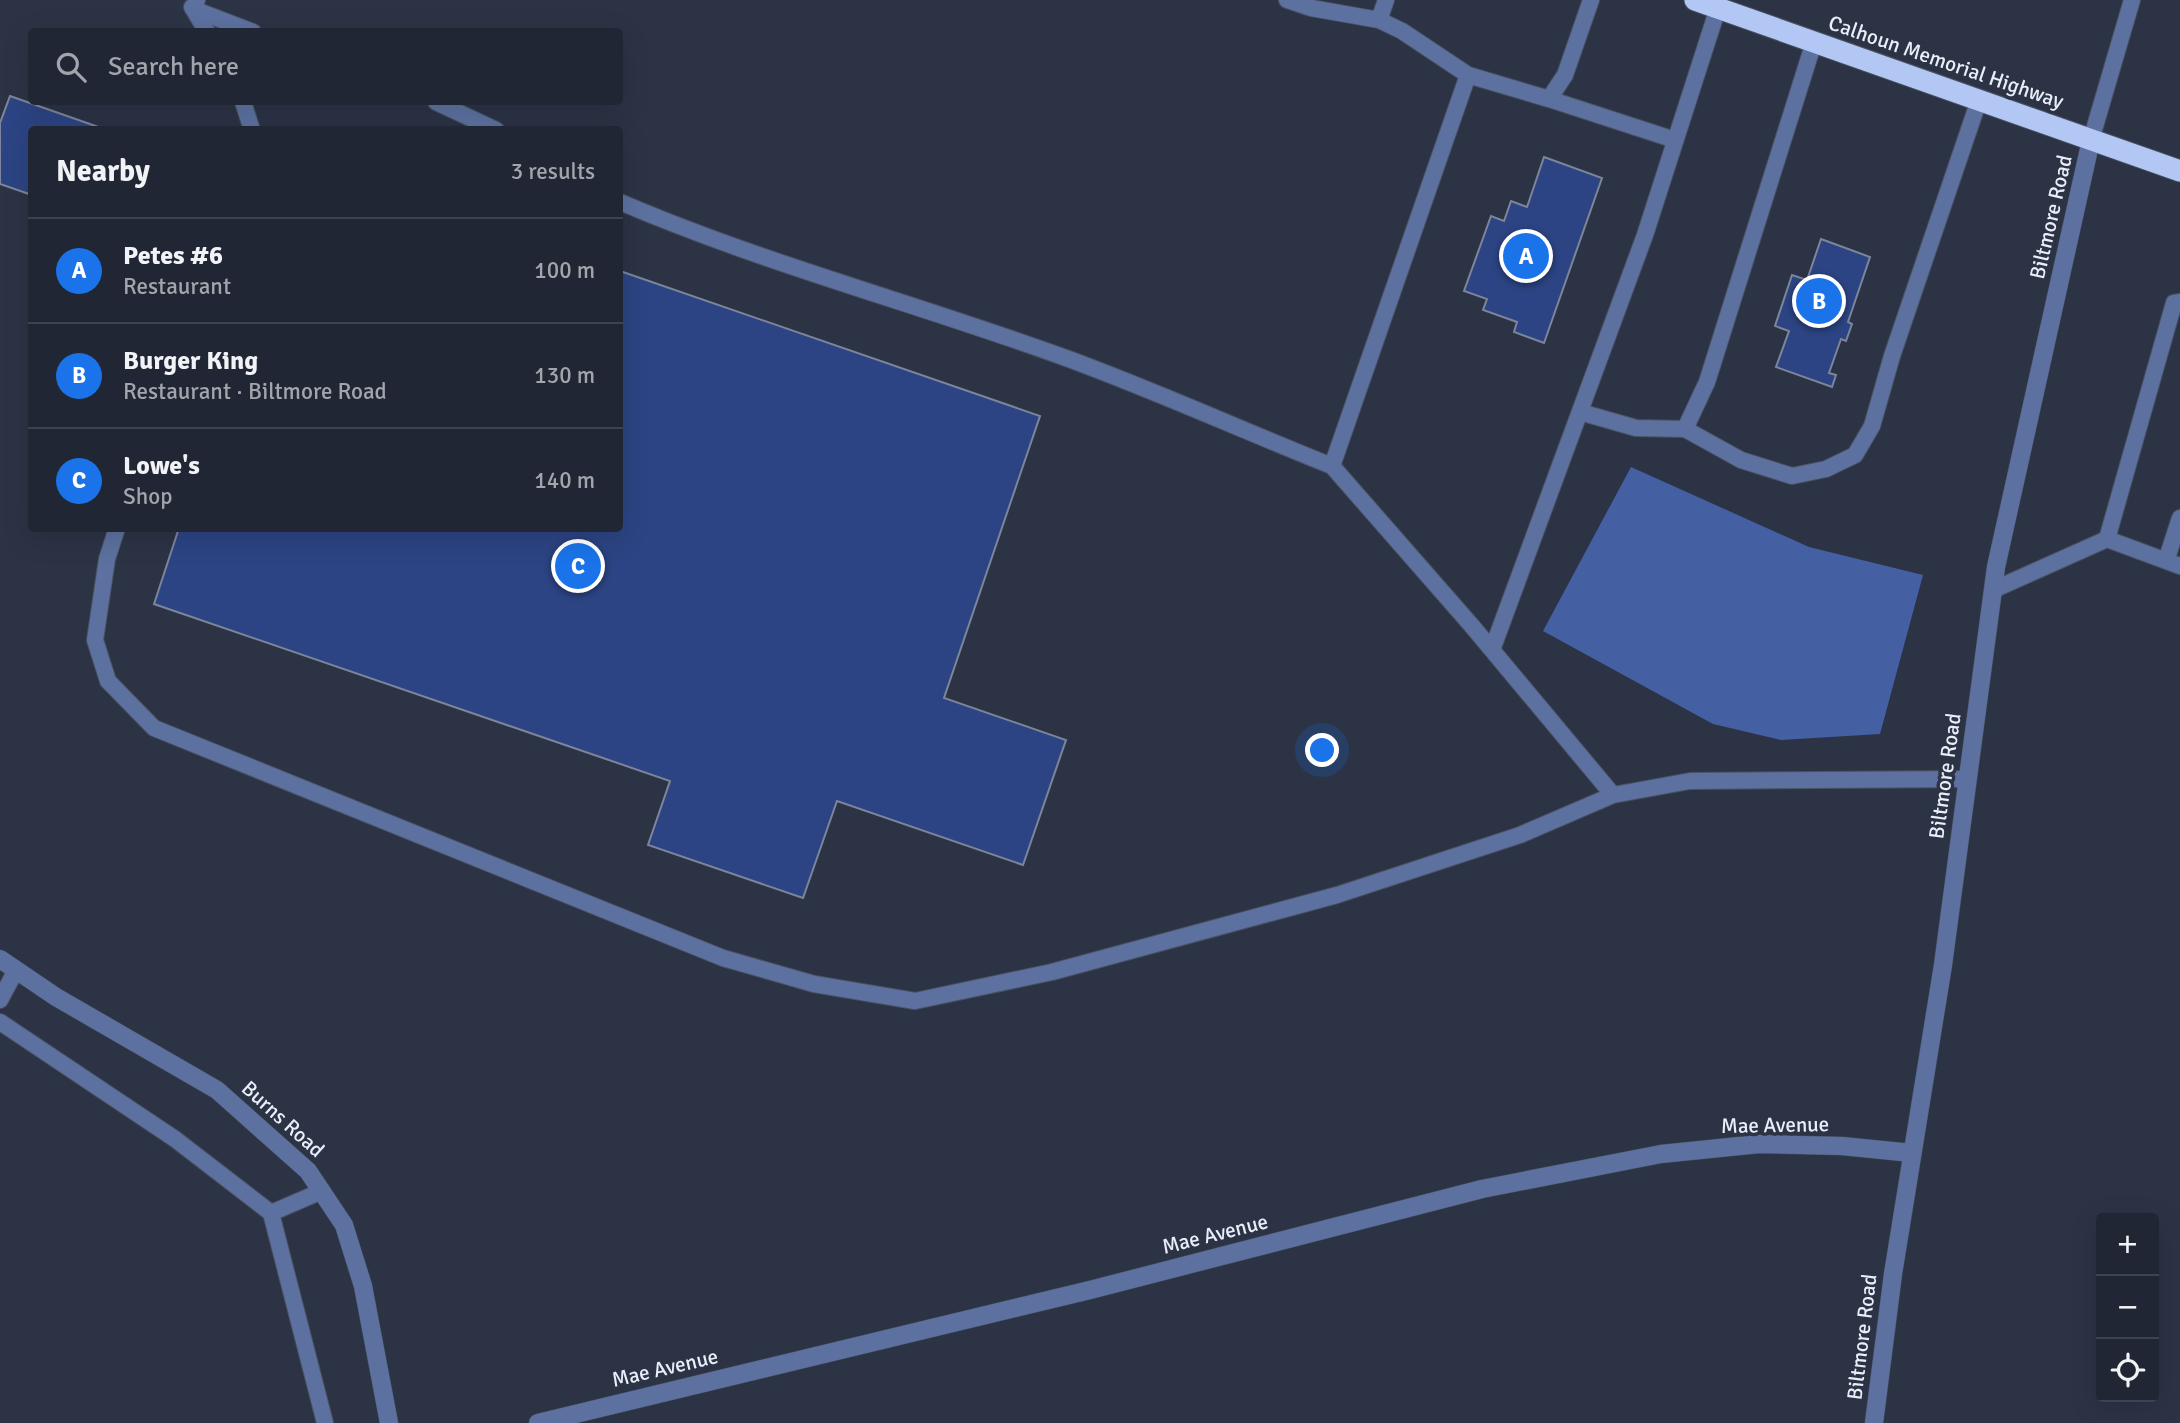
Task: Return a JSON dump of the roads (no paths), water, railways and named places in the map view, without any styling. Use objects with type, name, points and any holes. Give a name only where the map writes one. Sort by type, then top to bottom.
[{"type":"highway","name":"Calhoun Memorial Highway","points":[[1695,0],[2180,171]]},
{"type":"street","name":"Biltmore Road","points":[[1874,1423],[1893,1274],[1942,965],[1993,590],[2091,140]]},
{"type":"street","name":"Burns Road","points":[[0,959],[56,996],[217,1090],[308,1171],[344,1225],[363,1286],[389,1423]]},
{"type":"street","name":"Mae Avenue","points":[[538,1423],[1090,1290],[1482,1189],[1661,1154],[1759,1144],[1842,1146],[1912,1153]]},
{"type":"lane","points":[[1287,0],[1311,8],[1379,20],[1402,31],[1468,75],[1675,140]]},
{"type":"lane","points":[[1379,20],[1385,0]]},
{"type":"lane","points":[[1549,99],[1565,75],[1591,0]]},
{"type":"lane","points":[[2091,140],[2132,0]]},
{"type":"lane","points":[[192,3],[205,28]]},
{"type":"lane","points":[[192,3],[245,28]]},
{"type":"lane","points":[[1492,650],[1645,235],[1718,8]]},
{"type":"lane","points":[[1685,429],[1707,382],[1814,42]]},
{"type":"lane","points":[[1332,466],[1468,75]]},
{"type":"lane","points":[[1580,412],[1636,428],[1685,429],[1741,460],[1792,476],[1826,469],[1855,455],[1872,426],[1892,356],[1979,100]]},
{"type":"lane","points":[[244,105],[251,126]]},
{"type":"lane","points":[[442,105],[487,126]]},
{"type":"lane","points":[[623,203],[675,226],[847,286],[1067,358],[1332,466],[1492,650],[1613,795]]},
{"type":"lane","points":[[2106,539],[2174,303],[2180,302]]},
{"type":"lane","points":[[1993,590],[2106,539],[2173,563],[2180,518]]},
{"type":"lane","points":[[116,532],[107,559],[95,640],[108,681],[154,728],[723,958],[814,984],[915,1001],[1052,972],[1337,895],[1520,835],[1613,795],[1690,781],[1968,779]]},
{"type":"lane","points":[[0,1000],[16,970]]},
{"type":"lane","points":[[0,1022],[176,1139],[271,1213],[325,1423]]},
{"type":"lane","points":[[271,1213],[322,1191]]},
{"type":"place","name":"Petes #6","points":[[1526,256]]},
{"type":"place","name":"Burger King","points":[[1819,301]]},
{"type":"place","name":"Lowe's","points":[[578,566]]}]
